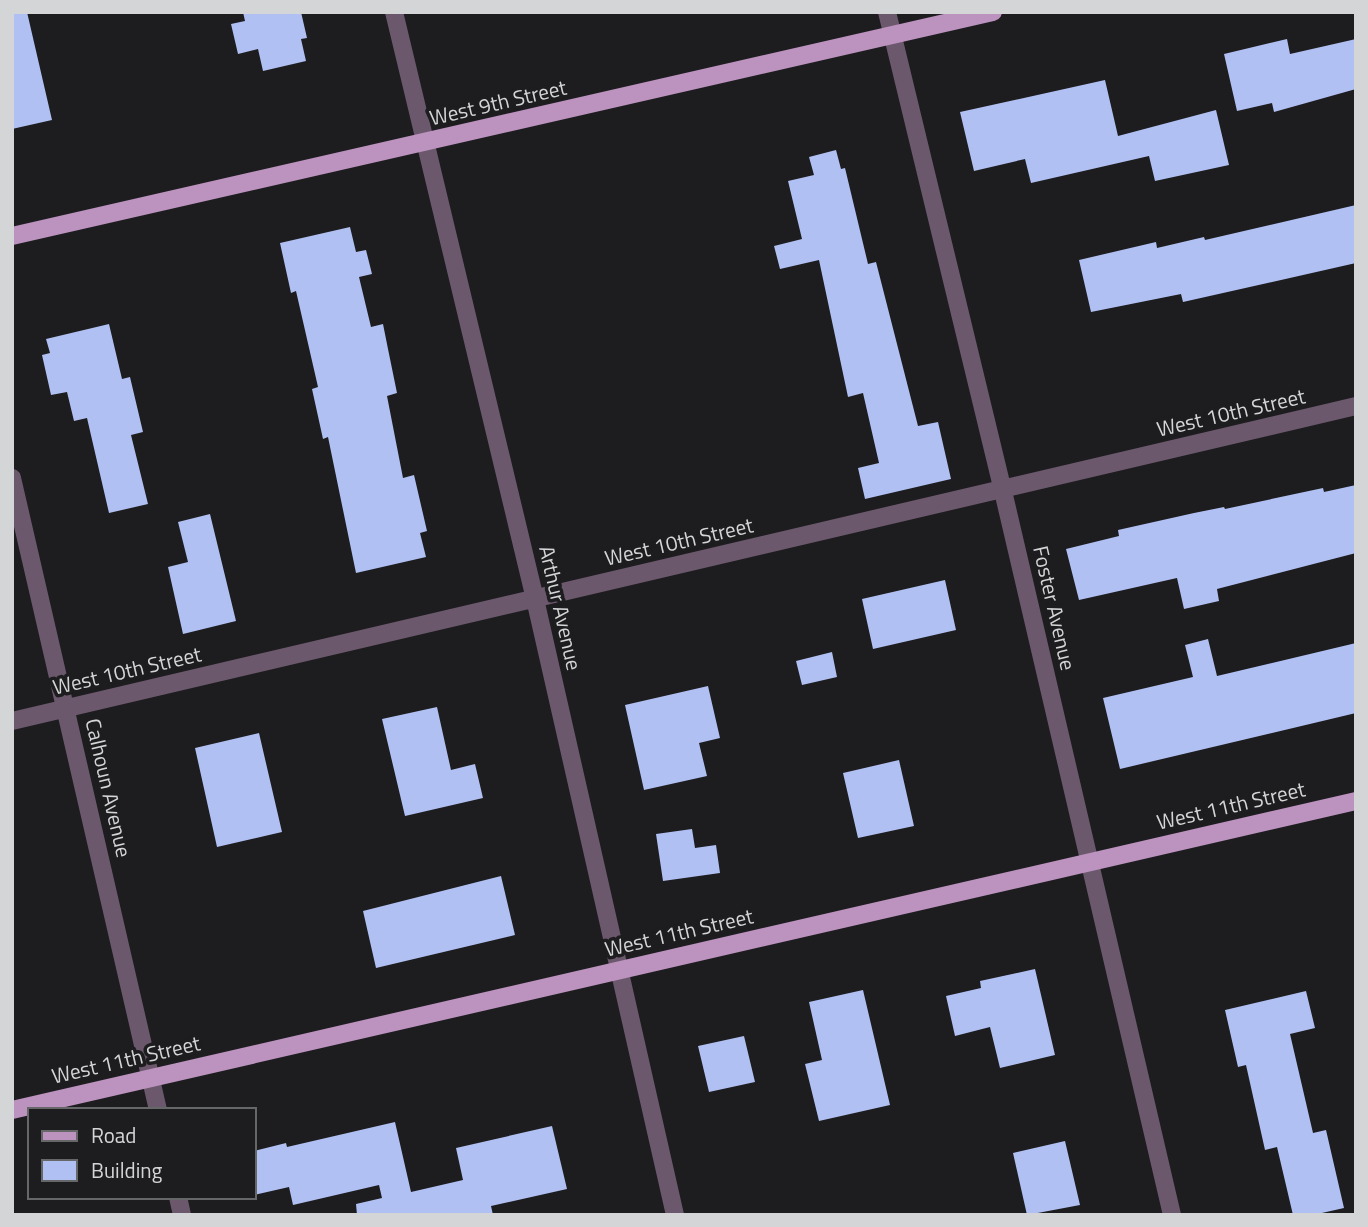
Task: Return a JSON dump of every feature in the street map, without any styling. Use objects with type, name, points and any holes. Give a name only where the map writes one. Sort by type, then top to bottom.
[{"type":"main road","name":"West 9th Street","points":[[12,236],[993,12]]},
{"type":"main road","name":"West 11th Street","points":[[12,1110],[1356,801]]},
{"type":"street","name":"Arthur Avenue","points":[[394,12],[535,599],[675,1215]]},
{"type":"street","name":"Foster Avenue","points":[[887,12],[1003,491],[1172,1215]]},
{"type":"street","name":"West 10th Street","points":[[12,721],[1003,491],[1356,406]]},
{"type":"street","name":"Calhoun Avenue","points":[[12,478],[158,1108]]},
{"type":"building","points":[[12,12],[27,12],[52,120],[12,129]]},
{"type":"building","points":[[243,12],[301,12],[307,38],[301,39],[306,61],[263,71],[258,49],[238,54],[231,24],[245,21]]},
{"type":"building","points":[[1287,39],[1290,54],[1356,39],[1356,89],[1274,112],[1272,103],[1237,111],[1224,54]]},
{"type":"building","points":[[1105,80],[1118,136],[1216,110],[1229,165],[1155,181],[1149,156],[1031,183],[1025,159],[974,171],[960,112]]},
{"type":"building","points":[[836,150],[841,169],[845,168],[868,264],[876,262],[918,426],[938,422],[951,479],[865,499],[858,468],[879,463],[863,393],[848,397],[819,260],[780,269],[774,246],[802,239],[788,181],[814,175],[809,157]]},
{"type":"building","points":[[1356,205],[1356,263],[1183,302],[1181,294],[1091,312],[1079,260],[1156,242],[1157,248],[1204,237],[1205,240]]},
{"type":"building","points":[[350,227],[356,252],[366,250],[372,274],[359,277],[371,327],[383,324],[397,393],[387,396],[403,478],[414,475],[427,531],[420,533],[426,557],[356,573],[328,437],[323,439],[312,389],[318,387],[296,291],[291,293],[280,243]]},
{"type":"building","points":[[109,324],[122,379],[130,377],[143,432],[131,435],[148,504],[109,513],[87,418],[74,421],[67,392],[51,395],[42,355],[50,353],[46,339]]},
{"type":"building","points":[[1356,485],[1356,553],[1217,589],[1219,601],[1184,609],[1177,578],[1079,600],[1066,549],[1119,536],[1118,530],[1194,513],[1323,488],[1324,492]]},
{"type":"building","points":[[210,514],[236,621],[183,634],[168,567],[188,562],[178,522]]},
{"type":"building","points":[[945,580],[956,630],[873,649],[862,599]]},
{"type":"building","points":[[1208,639],[1217,676],[1356,643],[1356,713],[1120,769],[1103,698],[1193,677],[1185,645]]},
{"type":"building","points":[[832,652],[837,677],[802,685],[796,661]]},
{"type":"building","points":[[708,686],[720,738],[699,743],[707,776],[644,790],[625,705]]},
{"type":"building","points":[[437,707],[451,770],[475,764],[483,798],[405,816],[382,719]]},
{"type":"building","points":[[259,733],[282,832],[217,847],[195,748]]},
{"type":"building","points":[[899,760],[914,826],[858,838],[843,773]]},
{"type":"building","points":[[692,829],[695,848],[716,845],[720,873],[663,881],[656,834]]},
{"type":"building","points":[[501,876],[515,935],[376,968],[363,911]]},
{"type":"building","points":[[1035,969],[1055,1055],[1000,1068],[990,1027],[955,1036],[946,996],[981,988],[980,981]]},
{"type":"building","points":[[863,990],[890,1105],[819,1121],[805,1064],[822,1060],[809,1002]]},
{"type":"building","points":[[1306,991],[1315,1028],[1290,1034],[1313,1133],[1326,1130],[1344,1208],[1313,1215],[1293,1215],[1277,1147],[1265,1150],[1246,1065],[1238,1067],[1225,1010]]},
{"type":"building","points":[[744,1036],[755,1082],[709,1092],[698,1046]]},
{"type":"building","points":[[395,1122],[411,1192],[463,1180],[456,1148],[552,1126],[567,1189],[491,1206],[493,1215],[357,1215],[356,1204],[382,1198],[379,1185],[293,1205],[289,1187],[256,1195],[256,1150],[286,1143],[287,1147]]},
{"type":"building","points":[[1065,1141],[1080,1205],[1027,1215],[1013,1153]]}]
